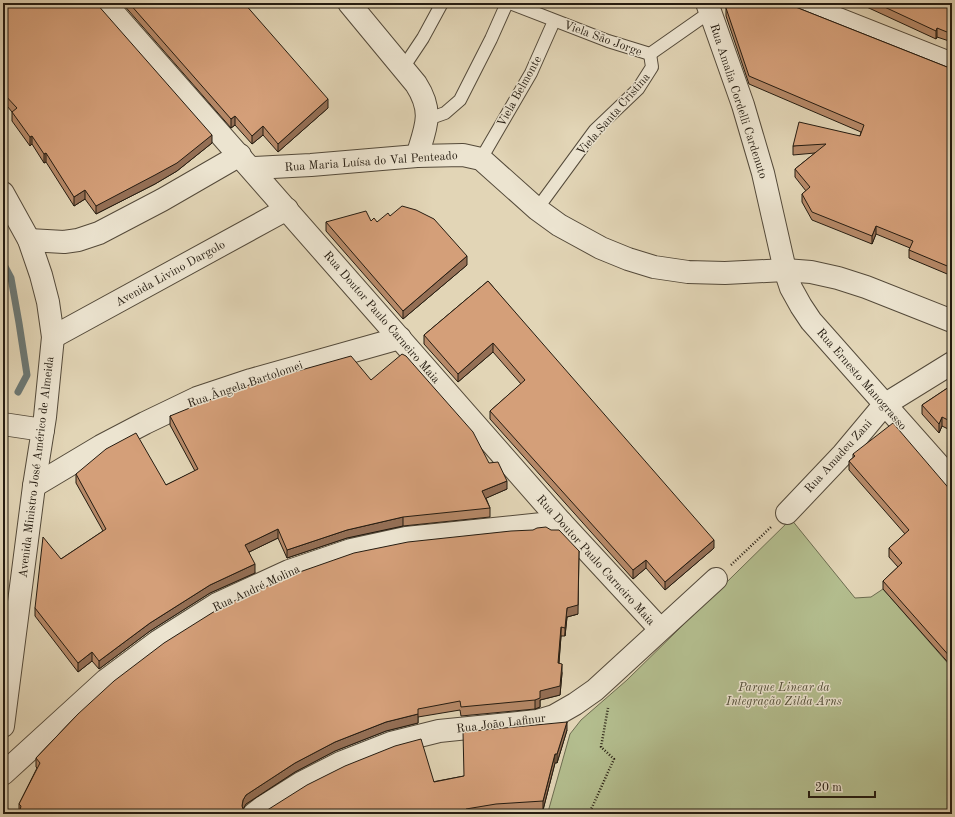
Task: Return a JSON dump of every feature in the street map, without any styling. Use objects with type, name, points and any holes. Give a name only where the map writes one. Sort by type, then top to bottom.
[{"type":"street","name":"Rua Doutor Paulo Carneiro Maia","points":[[106,3],[561,522],[660,630]]},
{"type":"street","points":[[349,3],[416,84],[424,99],[428,119],[417,156]]},
{"type":"street","points":[[798,3],[952,64]]},
{"type":"street","name":"Rua Amalia Cordelli Cardenuto","points":[[708,8],[743,105],[763,173],[785,270]]},
{"type":"street","name":"Rua Maria Luísa do Val Penteado","points":[[246,162],[311,165],[417,156],[463,156],[481,158]]},
{"type":"street","points":[[481,158],[537,210],[601,248],[628,259],[654,267],[688,272],[724,273],[785,270],[812,272],[866,287],[952,321]]},
{"type":"street","points":[[29,240],[64,242],[78,240],[99,232],[162,200],[246,162]]},
{"type":"street","name":"Avenida Ministro José Américo de Almeida","points":[[3,193],[29,240],[41,275],[48,302],[53,337],[46,417],[34,486],[3,726]]},
{"type":"street","name":"Avenida Livino Dargolo","points":[[53,337],[287,209]]},
{"type":"street","name":"Rua Ernesto Manograsso","points":[[785,270],[791,288],[811,321],[952,480]]},
{"type":"street","name":"Rua Ângela Bartolomei","points":[[34,486],[100,446],[197,398],[251,380],[400,338]]},
{"type":"street","name":"Rua Amadeu Zani","points":[[787,513],[843,454],[884,405],[952,363]]},
{"type":"street","points":[[3,424],[43,430]]},
{"type":"street","name":"Rua André Molina","points":[[3,774],[106,680],[157,642],[217,604],[289,571],[350,550],[406,538],[561,522]]},
{"type":"street","name":"Rua João Lafinur","points":[[254,814],[262,807],[301,783],[340,763],[391,743],[439,731],[537,721],[554,716],[575,704],[613,674],[716,579]]},
{"type":"lane","points":[[403,68],[423,38],[442,3]]},
{"type":"lane","points":[[428,119],[444,114],[460,100],[491,39],[507,3]]},
{"type":"lane","name":"Viela São Jorge","points":[[510,3],[633,50],[650,54],[708,8]]},
{"type":"lane","name":"Viela Belmonte","points":[[481,158],[531,73],[554,21]]},
{"type":"lane","name":"Viela Santa Cristina","points":[[537,210],[595,130],[638,89],[652,67],[650,54]]},
{"type":"path","points":[[716,579],[787,513]]},
{"type":"path","points":[[589,814],[614,759],[601,747],[613,674]]},
{"type":"green space","name":"Parque Linear da Integração Zilda Arns","points":[[791,519],[855,598],[871,597],[883,589],[952,668],[952,814],[533,814],[548,812],[570,734],[581,720],[627,680]]},
{"type":"building","points":[[3,3],[96,3],[212,135],[177,163],[96,206],[85,190],[74,197],[46,153],[44,154],[32,136],[30,137],[12,112],[17,108],[3,93]]},
{"type":"building","points":[[129,3],[244,3],[328,99],[278,144],[263,126],[252,136],[235,116],[231,119]]},
{"type":"building","points":[[729,3],[790,3],[793,6],[952,68],[952,268],[909,250],[913,241],[876,226],[872,236],[812,212],[802,194],[810,187],[795,169],[826,144],[793,146],[799,122],[860,136],[864,125],[749,76],[726,8]]},
{"type":"building","points":[[876,3],[952,3],[952,34],[937,28],[936,31]]},
{"type":"building","points":[[402,206],[416,210],[434,219],[467,256],[403,311],[326,222],[366,211],[371,221],[374,218],[377,222],[388,213],[390,216]]},
{"type":"building","points":[[488,281],[714,540],[665,582],[646,560],[633,570],[490,411],[525,380],[493,343],[458,374],[424,335]]},
{"type":"building","points":[[402,354],[406,356],[473,432],[489,463],[498,462],[507,481],[482,491],[490,508],[403,517],[347,530],[287,550],[278,529],[245,545],[255,564],[210,585],[150,623],[99,661],[92,652],[78,663],[35,608],[43,537],[61,559],[106,529],[76,474],[106,449],[136,433],[166,485],[198,469],[170,416],[255,383],[351,356],[371,380]]},
{"type":"building","points":[[952,385],[952,422],[942,417],[939,424],[922,405]]},
{"type":"building","points":[[893,423],[952,492],[952,659],[883,581],[902,563],[889,548],[909,530],[849,461],[855,456],[853,454]]},
{"type":"building","points":[[546,527],[551,530],[559,530],[579,551],[578,605],[567,608],[565,628],[561,627],[558,663],[562,664],[560,686],[540,691],[540,698],[535,700],[461,707],[460,701],[418,709],[418,714],[386,722],[335,742],[295,763],[246,795],[242,806],[246,814],[19,814],[21,806],[19,804],[40,763],[36,758],[78,714],[114,681],[164,643],[223,606],[294,574],[354,553],[408,542],[533,530]]},
{"type":"building","points":[[567,722],[557,754],[555,754],[543,801],[496,804],[466,809],[466,812],[455,814],[261,814],[307,785],[345,766],[395,746],[421,739],[434,782],[464,776],[463,732]]},
{"type":"waterway","points":[[3,263],[11,278],[27,375],[18,392]]}]
